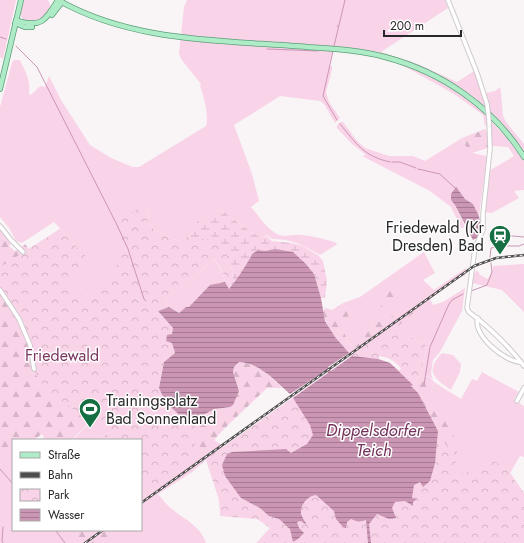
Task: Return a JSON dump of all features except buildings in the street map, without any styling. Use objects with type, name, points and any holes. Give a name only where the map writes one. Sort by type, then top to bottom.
[{"type":"main road","points":[[0,88],[21,0]]},
{"type":"main road","points":[[51,0],[53,4],[52,10]]},
{"type":"main road","points":[[16,22],[28,24],[37,23],[45,18],[60,1]]},
{"type":"main road","points":[[12,41],[18,30],[44,23],[50,17],[60,1]]},
{"type":"main road","points":[[60,1],[82,12],[110,23],[144,31],[171,36],[337,49],[384,57],[417,68],[440,78],[481,107],[504,130],[524,157]]},
{"type":"main road","points":[[16,22],[25,27]]},
{"type":"street","points":[[448,0],[477,74],[487,104],[489,120],[490,149],[482,214],[482,230],[475,248],[467,303],[468,310],[511,349],[524,366]]},
{"type":"street","points":[[0,226],[23,252]]},
{"type":"street","points":[[0,290],[19,319],[30,346],[34,369]]},
{"type":"street","points":[[478,318],[477,324],[483,338],[494,349],[517,362],[521,362]]},
{"type":"street","points":[[506,356],[511,349]]},
{"type":"street","points":[[517,401],[524,388]]},
{"type":"shaded area","points":[[349,353],[352,356],[330,371],[329,370],[328,368]]},
{"type":"shaded area","points":[[326,369],[328,373],[294,397],[292,393]]},
{"type":"green space","points":[[0,0],[16,0],[3,59],[0,57]]},
{"type":"green space","points":[[24,0],[48,0],[50,6],[49,11],[45,16],[34,21],[23,19],[21,16],[21,10]]},
{"type":"green space","points":[[187,0],[445,0],[448,8],[381,52],[418,64],[457,82],[474,71],[479,72],[486,93],[495,91],[500,87],[503,116],[524,144],[524,154],[485,108],[429,71],[380,54],[380,52],[334,46],[329,65],[332,66],[332,70],[326,92],[329,102],[340,118],[335,123],[324,104],[320,101],[280,96],[234,125],[252,174],[259,201],[251,207],[263,222],[269,229],[280,235],[315,237],[337,243],[336,245],[320,255],[291,241],[272,239],[267,235],[262,237],[258,236],[219,208],[207,218],[197,221],[189,236],[179,241],[162,234],[150,226],[147,218],[148,205],[115,221],[126,247],[113,275],[84,297],[62,280],[88,259],[54,222],[22,243],[16,241],[9,228],[0,217],[0,107],[12,63],[14,60],[20,60],[26,72],[30,95],[39,87],[45,87],[49,76],[61,100],[90,145],[111,158],[133,167],[139,167],[206,126],[206,112],[200,86],[201,84],[181,59],[179,53],[184,7]]},
{"type":"green space","points":[[343,0],[345,0],[336,42],[333,41]]},
{"type":"green space","points":[[400,64],[438,80],[464,96],[484,113],[512,144],[524,161],[524,190],[514,191],[519,198],[492,213],[485,212],[489,171],[514,156],[508,147],[492,146],[492,127],[485,126],[483,115],[454,94]]},
{"type":"green space","points":[[340,122],[343,122],[357,141],[365,148],[389,156],[413,156],[425,161],[462,138],[466,147],[471,152],[487,156],[479,216],[473,204],[465,199],[457,188],[452,194],[451,200],[455,205],[465,227],[461,228],[451,207],[430,191],[362,156],[366,155],[351,143],[337,128],[337,125]]},
{"type":"green space","points":[[485,129],[488,133],[488,148],[472,153],[467,149],[462,138]]},
{"type":"green space","points":[[148,205],[148,222],[154,229],[179,241],[189,236],[193,238],[219,240],[231,264],[234,285],[229,289],[225,283],[222,271],[214,259],[193,278],[164,300],[169,307],[158,311],[173,328],[172,343],[175,353],[164,362],[159,388],[163,405],[180,418],[195,425],[200,434],[194,440],[197,457],[156,490],[149,485],[142,474],[142,439],[116,439],[108,429],[79,414],[56,397],[40,381],[36,375],[32,354],[20,319],[0,289],[0,267],[60,229],[89,260],[63,280],[84,297],[113,275],[125,247],[115,221]]},
{"type":"green space","points":[[219,208],[258,236],[267,236],[272,241],[292,243],[303,246],[319,256],[323,261],[327,281],[325,298],[321,298],[314,274],[306,264],[275,249],[265,251],[258,250],[252,254],[234,285],[231,264],[189,236],[197,221],[207,218]]},
{"type":"green space","name":"Friedewald","points":[[0,228],[11,244],[9,246],[15,251],[25,244],[29,249],[60,229],[89,260],[63,280],[84,297],[113,275],[126,247],[124,386],[74,439],[43,439],[44,437],[42,434],[35,439],[12,439],[12,456],[0,465]]},
{"type":"green space","points":[[424,252],[435,273],[423,280],[434,290],[466,268],[465,276],[460,277],[430,299],[433,305],[443,302],[465,288],[462,311],[440,352],[433,360],[431,374],[433,379],[426,376],[420,376],[427,346],[396,328],[418,308],[373,324],[355,347],[347,343],[345,334],[337,331],[339,325],[346,320],[348,312],[343,303],[360,297]]},
{"type":"green space","points":[[214,259],[223,273],[225,282],[210,285],[189,308],[186,307],[179,313],[169,307],[164,300],[193,278]]},
{"type":"green space","points":[[524,264],[524,312],[502,290],[472,283],[474,274],[477,270],[480,275],[488,279],[493,266]]},
{"type":"green space","points":[[396,288],[393,296],[398,304],[374,318],[373,315],[384,303],[382,296],[390,290]]},
{"type":"green space","points":[[343,303],[349,314],[337,331],[345,334],[347,343],[355,347],[373,324],[415,307],[419,308],[396,328],[402,332],[352,356],[334,336],[327,324],[323,312],[325,308],[332,310]]},
{"type":"green space","name":"Dippelsdorfer Teich","points":[[396,328],[427,346],[420,376],[411,386],[418,393],[463,474],[474,469],[488,456],[510,473],[524,493],[524,543],[256,543],[270,528],[257,519],[220,516],[219,500],[206,460],[352,356],[350,354]],"holes":[[[379,356],[394,361],[401,369],[399,370],[390,363],[379,359]]]},
{"type":"green space","points":[[442,353],[453,355],[461,364],[460,372],[451,390],[440,382],[433,374],[434,365]]},
{"type":"green space","points":[[239,362],[252,365],[268,375],[282,388],[267,388],[214,440],[222,445],[227,454],[224,516],[220,514],[220,501],[207,459],[192,472],[155,496],[150,486],[167,444],[142,477],[142,439],[103,439],[108,433],[115,430],[159,388],[166,403],[203,415],[215,409],[230,407],[239,391],[233,372],[234,367]]},
{"type":"green space","points":[[482,372],[519,392],[514,400],[524,406],[524,457],[520,456],[510,473],[524,493],[524,543],[450,543],[442,444],[446,445],[430,395],[434,382],[461,399],[472,379],[477,381]]},
{"type":"green space","points":[[420,376],[430,378],[434,382],[430,395],[461,449],[454,455],[446,445],[442,444],[418,394],[411,386]]},
{"type":"green space","points":[[124,386],[115,430],[108,433],[103,439],[74,439]]},
{"type":"green space","points":[[168,443],[156,496],[158,494],[171,508],[197,528],[204,537],[206,543],[82,543],[100,531],[142,531],[142,477]]},
{"type":"green space","points":[[12,456],[12,531],[76,531],[82,543],[0,543],[0,465]]},
{"type":"green space","points":[[76,531],[100,531],[82,543]]},
{"type":"green space","points":[[105,531],[112,531],[108,539],[102,543],[88,543]]},
{"type":"water","points":[[456,187],[465,199],[473,204],[479,216],[481,229],[477,238],[473,240],[451,200],[451,194]]},
{"type":"water","name":"Dippelsdorfer Teich","points":[[275,249],[293,252],[314,274],[321,298],[325,321],[335,337],[349,353],[328,367],[331,371],[352,356],[378,359],[390,363],[413,385],[411,386],[418,393],[438,431],[435,463],[430,481],[423,487],[420,482],[414,485],[412,498],[417,499],[413,502],[413,506],[405,501],[395,502],[392,508],[396,518],[389,519],[377,514],[369,524],[371,543],[368,543],[366,520],[355,521],[351,519],[347,522],[346,528],[343,527],[336,519],[334,511],[316,495],[307,499],[303,504],[301,514],[307,525],[301,521],[297,522],[299,528],[304,533],[293,542],[290,529],[279,519],[269,516],[260,508],[241,498],[225,476],[222,465],[227,454],[232,452],[286,449],[291,453],[307,444],[313,435],[310,425],[293,398],[328,373],[326,370],[290,394],[273,378],[260,369],[247,363],[239,362],[234,367],[233,372],[239,391],[233,405],[230,407],[215,409],[203,415],[198,422],[183,418],[166,403],[159,388],[164,362],[175,353],[172,343],[166,341],[167,335],[172,334],[173,328],[158,311],[169,307],[179,313],[186,307],[189,307],[210,285],[225,282],[229,289],[242,272],[252,254],[258,250],[265,251]]},
{"type":"waterway","points":[[334,46],[345,0]]},
{"type":"waterway","points":[[0,37],[6,39]]},
{"type":"waterway","points":[[16,46],[37,67],[117,225],[128,249],[144,299],[146,301]]},
{"type":"waterway","points":[[267,49],[317,51]]},
{"type":"waterway","points":[[333,51],[323,96],[337,120]]},
{"type":"waterway","points":[[340,124],[356,143],[367,153],[390,162]]},
{"type":"waterway","points":[[392,162],[400,162],[416,168]]},
{"type":"waterway","points":[[418,169],[440,174],[455,188]]},
{"type":"waterway","points":[[489,234],[524,237]]},
{"type":"waterway","points":[[490,257],[491,248],[519,246],[524,244]]},
{"type":"waterway","points":[[471,291],[487,285],[492,272],[491,263]]},
{"type":"waterway","points":[[424,385],[430,347],[449,304],[452,300],[463,294]]},
{"type":"waterway","points":[[0,469],[12,483]]},
{"type":"waterway","points":[[3,527],[3,543]]},
{"type":"waterway","points":[[56,531],[65,543]]},
{"type":"railway","points":[[142,502],[474,266],[496,258],[524,255]]},
{"type":"railway","points":[[85,543],[102,531]]},
{"type":"place","name":"Friedewald (Kr Dresden) Bad","points":[[500,256]]},
{"type":"place","name":"Trainingsplatz Bad Sonnenland","points":[[90,428]]}]
